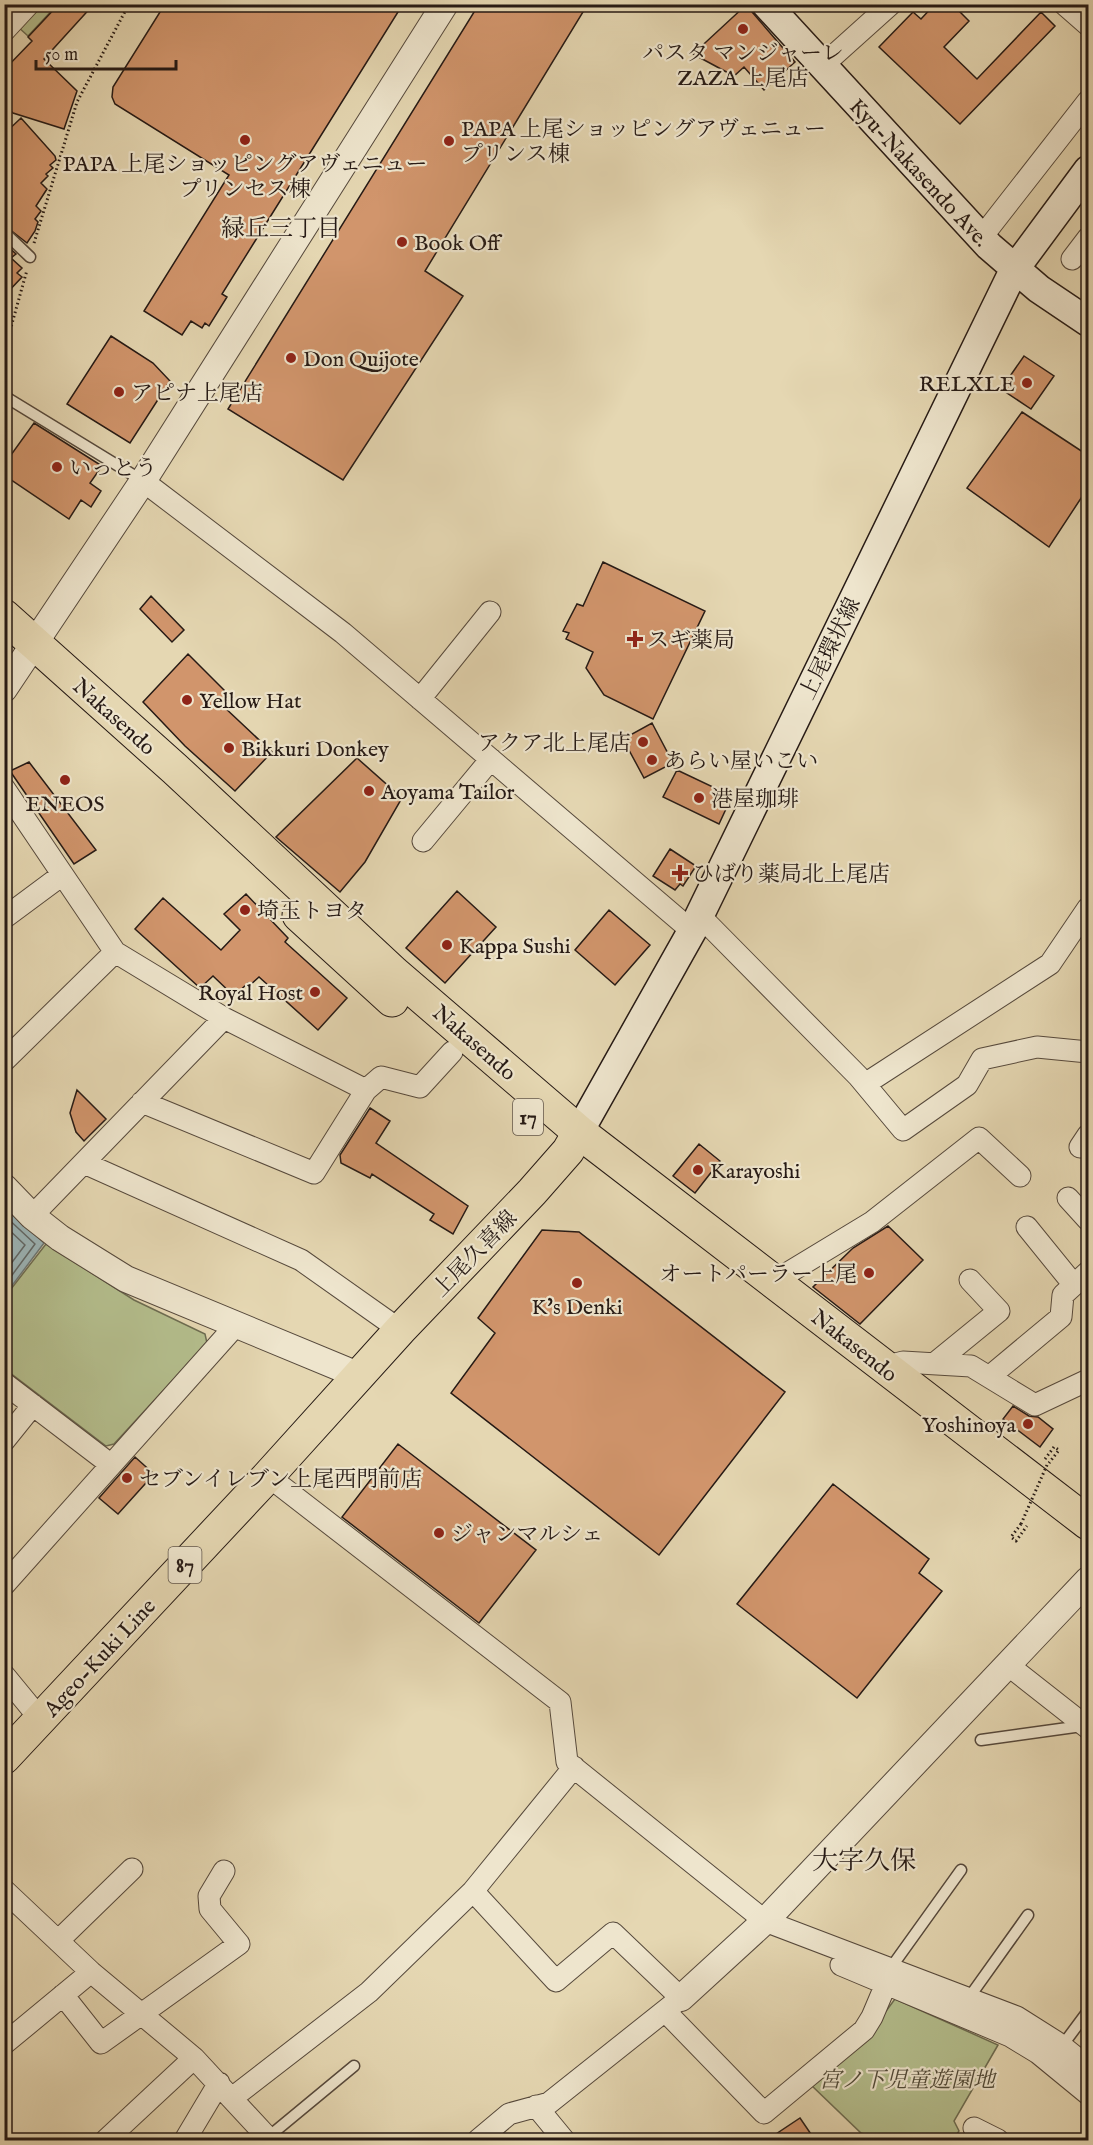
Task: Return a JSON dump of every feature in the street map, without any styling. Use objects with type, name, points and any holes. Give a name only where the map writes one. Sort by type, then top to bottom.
[{"type":"highway","name":"Nakasendo","points":[[4,616],[21,649],[352,966],[452,1052],[573,1142],[1089,1548]]},
{"type":"highway","name":"Nakasendo","points":[[21,649],[175,769],[573,1142],[773,1281],[1089,1523]]},
{"type":"main road","name":"Kyu-Nakasendo Ave.","points":[[766,4],[981,238],[1014,270],[1089,322]]},
{"type":"main road","name":"上尾環状線","points":[[573,1142],[695,923],[1014,270],[1089,171]]},
{"type":"main road","name":"上尾久喜線","points":[[377,1357],[573,1142]]},
{"type":"main road","name":"Ageo-Kuki Line","points":[[4,1758],[377,1357]]},
{"type":"street","points":[[4,689],[21,649],[143,481],[445,4]]},
{"type":"street","points":[[822,66],[891,4]]},
{"type":"street","points":[[1064,4],[1089,25]]},
{"type":"street","points":[[4,31],[27,5]]},
{"type":"street","points":[[981,238],[1089,101]]},
{"type":"street","points":[[1072,259],[1089,238]]},
{"type":"street","points":[[143,481],[343,633],[491,759],[695,923],[865,1084],[903,1130],[967,1085],[981,1059],[1037,1047],[1089,1052]]},
{"type":"street","points":[[420,699],[490,612]]},
{"type":"street","points":[[423,841],[491,759]]},
{"type":"street","points":[[4,788],[115,952],[224,1018],[366,1090]]},
{"type":"street","points":[[4,918],[62,875]]},
{"type":"street","points":[[865,1084],[1050,964],[1089,908]]},
{"type":"street","points":[[4,1061],[115,952]]},
{"type":"street","points":[[32,1216],[224,1018]]},
{"type":"street","points":[[142,1102],[314,1173],[366,1090],[381,1077],[420,1088],[452,1052]]},
{"type":"street","points":[[773,1281],[872,1222],[979,1138],[1020,1176]]},
{"type":"street","points":[[84,1163],[301,1260],[377,1357]]},
{"type":"street","points":[[4,1187],[32,1216],[60,1238],[126,1279],[237,1324],[277,1344],[377,1357]]},
{"type":"street","points":[[1068,1198],[1089,1220]]},
{"type":"street","points":[[989,1377],[1061,1317],[1063,1295],[1081,1278],[1027,1227]]},
{"type":"street","points":[[934,1364],[999,1311],[970,1280]]},
{"type":"street","points":[[4,1585],[237,1324]]},
{"type":"street","points":[[885,1367],[903,1362],[971,1366],[1035,1405],[1089,1380]]},
{"type":"street","points":[[4,1383],[110,1464]]},
{"type":"street","points":[[4,1441],[33,1405]]},
{"type":"street","points":[[268,1476],[560,1702],[567,1762],[760,1925],[888,1976],[1010,2036],[1038,2053],[1089,2094]]},
{"type":"street","points":[[478,2140],[509,2114],[549,2103],[673,2005],[760,1925],[1089,1580]]},
{"type":"street","points":[[1008,1665],[1087,1726]]},
{"type":"street","points":[[4,1675],[41,1720]]},
{"type":"street","points":[[184,2140],[226,2090],[369,1992],[473,1891],[574,1767]]},
{"type":"street","points":[[58,1941],[132,1869]]},
{"type":"street","points":[[63,1995],[101,2043],[239,1944],[210,1909],[209,1896],[224,1871]]},
{"type":"street","points":[[4,1890],[91,1971],[194,2058],[269,2139]]},
{"type":"street","points":[[473,1891],[556,1982],[613,1933],[764,2113],[864,2030],[872,2018],[888,1976]]},
{"type":"street","points":[[4,2044],[91,1971]]},
{"type":"street","points":[[888,1976],[968,1999],[1017,2018],[1062,2046],[1089,2067]]},
{"type":"street","points":[[106,2140],[194,2058]]},
{"type":"street","points":[[536,2106],[564,2140]]},
{"type":"street","points":[[974,2128],[998,2140]]},
{"type":"lane","points":[[4,232],[30,257]]},
{"type":"lane","points":[[4,396],[143,481]]},
{"type":"lane","points":[[981,1740],[1087,1726]]},
{"type":"lane","points":[[888,1976],[961,1870]]},
{"type":"lane","points":[[968,1999],[1028,1915]]},
{"type":"lane","points":[[1062,2046],[1089,2011]]},
{"type":"lane","points":[[269,2139],[354,2066]]},
{"type":"path","points":[[4,352],[77,102],[129,4]]},
{"type":"path","points":[[1027,1526],[1016,1541],[1011,1537],[1021,1524],[1047,1466],[1059,1450],[1054,1447],[1044,1461]]},
{"type":"green space","points":[[37,5],[57,5],[28,36],[17,26]]},
{"type":"green space","points":[[46,1244],[134,1300],[205,1334],[207,1343],[114,1444],[106,1446],[5,1369],[4,1298]]},
{"type":"green space","name":"宮ノ下児童遊園地","points":[[895,1999],[998,2045],[954,2121],[959,2131],[953,2140],[877,2140],[861,2133],[809,2083],[872,2030]]},
{"type":"water","points":[[4,1206],[44,1243],[5,1295],[4,1295]]},
{"type":"building","points":[[59,4],[94,4],[44,59],[77,91],[64,129],[13,113],[4,104],[4,87],[11,80],[4,70],[32,41],[28,37]]},
{"type":"building","name":"PAPA 上尾ショッピングアヴェニュー プリンセス棟","points":[[165,4],[403,4],[222,294],[227,297],[209,326],[205,323],[202,328],[191,321],[182,335],[144,311],[229,175],[115,104],[112,97],[113,87]]},
{"type":"building","name":"PAPA 上尾ショッピングアヴェニュー プリンス棟","points":[[479,4],[573,4],[583,12],[425,271],[463,296],[343,480],[228,409]]},
{"type":"building","points":[[935,4],[952,4],[969,21],[944,47],[977,79],[1041,12],[1055,26],[960,124],[879,47],[913,12],[921,19]]},
{"type":"building","name":"パスタ マンジャーレ ZAZA 上尾店","points":[[746,5],[795,62],[764,90],[744,67],[734,76],[693,54]]},
{"type":"building","points":[[21,118],[56,160],[50,165],[53,168],[41,183],[47,189],[36,206],[41,211],[35,219],[38,222],[35,231],[27,243],[4,225],[4,134]]},
{"type":"building","points":[[4,243],[16,254],[11,258],[22,268],[17,273],[22,277],[4,296]]},
{"type":"building","name":"アピナ上尾店","points":[[111,336],[153,363],[170,381],[130,443],[67,404]]},
{"type":"building","points":[[1024,356],[1054,376],[1031,409],[1001,389]]},
{"type":"building","points":[[1022,412],[1089,456],[1089,486],[1049,547],[967,488]]},
{"type":"building","points":[[34,423],[102,466],[90,483],[101,491],[91,507],[81,500],[69,519],[4,475],[4,450],[11,455]]},
{"type":"building","points":[[603,562],[705,611],[653,719],[604,695],[586,668],[593,652],[566,639],[569,633],[563,631],[577,604],[583,606]]},
{"type":"building","points":[[151,596],[184,630],[172,642],[140,609]]},
{"type":"building","points":[[188,654],[231,697],[223,706],[272,752],[235,791],[185,746],[143,702]]},
{"type":"building","points":[[652,723],[673,763],[644,778],[623,739]]},
{"type":"building","points":[[357,758],[402,798],[365,862],[340,892],[276,837]]},
{"type":"building","points":[[29,762],[96,850],[74,864],[10,771]]},
{"type":"building","points":[[677,770],[732,796],[719,824],[663,797]]},
{"type":"building","points":[[670,849],[696,866],[683,886],[680,884],[675,890],[653,876]]},
{"type":"building","points":[[457,891],[496,927],[445,983],[406,948]]},
{"type":"building","points":[[246,894],[288,938],[285,942],[347,998],[318,1030],[259,977],[250,985],[248,983],[234,996],[213,976],[200,988],[135,929],[163,898],[221,950],[240,930],[224,914]]},
{"type":"building","points":[[609,910],[650,945],[615,985],[575,950]]},
{"type":"building","points":[[77,1090],[106,1119],[84,1141],[76,1132],[70,1113]]},
{"type":"building","points":[[370,1108],[390,1121],[376,1143],[468,1206],[453,1234],[430,1220],[434,1214],[372,1174],[370,1178],[341,1163],[340,1155]]},
{"type":"building","points":[[699,1144],[720,1161],[695,1193],[673,1176]]},
{"type":"building","name":"オートパーラー上尾","points":[[888,1226],[923,1260],[860,1324],[813,1287],[853,1248]]},
{"type":"building","points":[[542,1230],[579,1232],[785,1392],[659,1555],[451,1393],[495,1333],[478,1318]]},
{"type":"building","points":[[1013,1406],[1029,1416],[1038,1417],[1053,1429],[1040,1447],[1003,1419]]},
{"type":"building","name":"ジャンマルシェ","points":[[398,1444],[536,1550],[479,1623],[342,1517]]},
{"type":"building","points":[[135,1457],[154,1474],[118,1514],[99,1498]]},
{"type":"building","points":[[833,1484],[929,1559],[919,1573],[942,1591],[857,1698],[737,1604]]},
{"type":"building","points":[[800,2118],[815,2140],[767,2140]]},
{"type":"place","name":"パスタ マンジャーレ ZAZA 上尾店","points":[[743,29]]},
{"type":"place","name":"PAPA 上尾ショッピングアヴェニュー プリンセス棟","points":[[245,140]]},
{"type":"place","name":"PAPA 上尾ショッピングアヴェニュー プリンス棟","points":[[449,141]]},
{"type":"place","name":"Book Off","points":[[402,242]]},
{"type":"place","name":"Don Quijote","points":[[291,358]]},
{"type":"place","name":"RELXLE","points":[[1027,383]]},
{"type":"place","name":"アピナ上尾店","points":[[119,392]]},
{"type":"place","name":"いっとう","points":[[57,467]]},
{"type":"place","name":"スギ薬局","points":[[635,639]]},
{"type":"place","name":"Yellow Hat","points":[[187,700]]},
{"type":"place","name":"アクア北上尾店","points":[[643,742]]},
{"type":"place","name":"Bikkuri Donkey","points":[[229,748]]},
{"type":"place","name":"あらい屋いこい","points":[[652,760]]},
{"type":"place","name":"ENEOS","points":[[65,780]]},
{"type":"place","name":"Aoyama Tailor","points":[[369,791]]},
{"type":"place","name":"港屋珈琲","points":[[699,798]]},
{"type":"place","name":"ひばり薬局北上尾店","points":[[680,873]]},
{"type":"place","name":"埼玉トヨタ","points":[[245,910]]},
{"type":"place","name":"Kappa Sushi","points":[[447,945]]},
{"type":"place","name":"Royal Host","points":[[315,992]]},
{"type":"place","name":"Karayoshi","points":[[698,1170]]},
{"type":"place","name":"オートパーラー上尾","points":[[869,1273]]},
{"type":"place","name":"K's Denki","points":[[577,1283]]},
{"type":"place","name":"Yoshinoya","points":[[1028,1424]]},
{"type":"place","name":"セブンイレブン上尾西門前店","points":[[127,1478]]},
{"type":"place","name":"ジャンマルシェ","points":[[439,1533]]},
{"type":"district","name":"緑丘三丁目","points":[[281,228]]},
{"type":"district","name":"大字久保","points":[[864,1860]]}]
